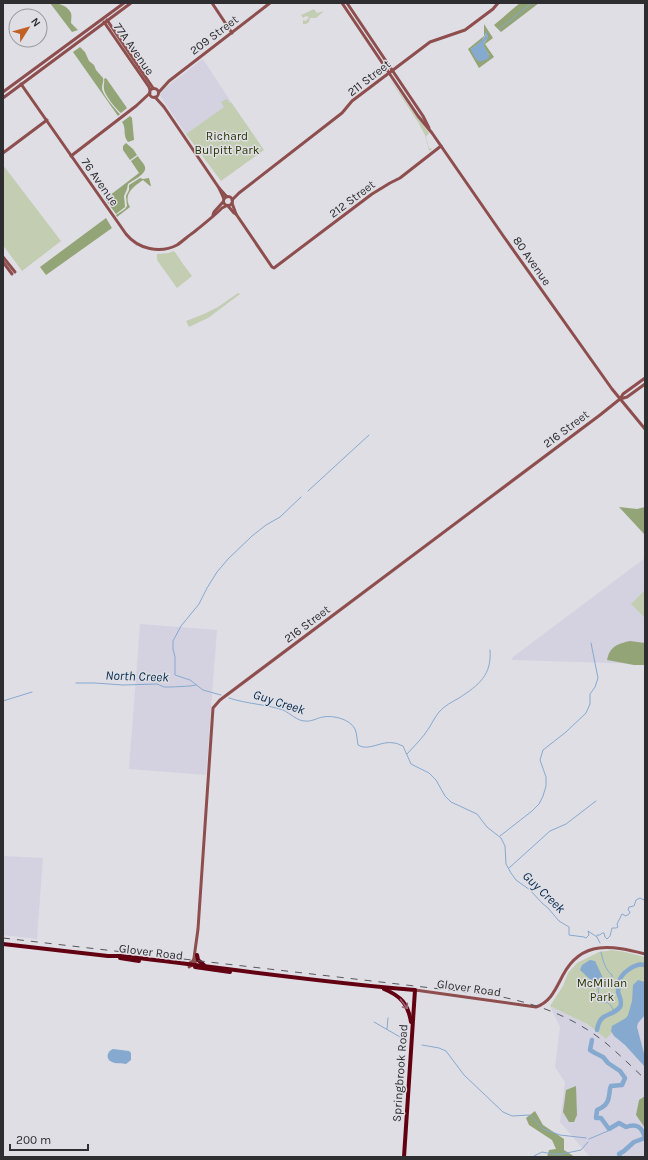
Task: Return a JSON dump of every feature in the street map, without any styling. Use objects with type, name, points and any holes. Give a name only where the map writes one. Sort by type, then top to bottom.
[{"type":"highway","name":"Glover Road","points":[[3,944],[108,956],[125,960],[216,967],[263,974],[415,990]]},
{"type":"highway","points":[[197,955],[198,960],[203,964],[216,967]]},
{"type":"highway","name":"Glover Road","points":[[190,965],[219,971],[263,974]]},
{"type":"highway","points":[[378,987],[395,994],[405,1004],[410,1014],[412,1034]]},
{"type":"highway","name":"Springbrook Road","points":[[404,1157],[415,990]]},
{"type":"main road","points":[[3,92],[124,3]]},
{"type":"main road","points":[[3,98],[131,3]]},
{"type":"main road","points":[[212,3],[232,32]]},
{"type":"main road","name":"209 Street","points":[[71,156],[140,104],[156,95],[169,81],[270,3]]},
{"type":"main road","name":"80 Avenue","points":[[342,3],[418,116],[432,133],[612,390],[645,429]]},
{"type":"main road","name":"80 Avenue","points":[[347,3],[424,116],[432,133]]},
{"type":"main road","name":"211 Street","points":[[230,199],[342,113],[352,101],[430,42],[465,30],[493,9],[498,3]]},
{"type":"main road","name":"77A Avenue","points":[[104,18],[152,90]]},
{"type":"main road","name":"209 Street","points":[[140,104],[152,90],[169,81]]},
{"type":"main road","name":"76 Avenue","points":[[21,84],[133,242],[141,246],[158,249],[174,246],[201,227],[213,215]]},
{"type":"main road","points":[[152,90],[219,188],[230,199],[236,214]]},
{"type":"main road","points":[[152,90],[156,95]]},
{"type":"main road","points":[[3,153],[47,120]]},
{"type":"main road","name":"212 Street","points":[[236,214],[274,268],[372,194],[390,182],[400,178],[441,146]]},
{"type":"main road","points":[[219,188],[227,206],[236,214]]},
{"type":"main road","points":[[213,215],[224,201],[230,199]]},
{"type":"main road","points":[[213,215],[223,207],[227,206],[230,199]]},
{"type":"main road","points":[[3,257],[13,273],[3,262]]},
{"type":"main road","name":"216 Street","points":[[620,399],[623,394],[645,378]]},
{"type":"main road","name":"216 Street","points":[[190,965],[194,958],[198,929],[213,708],[220,700],[620,399],[627,397],[645,384]]},
{"type":"main road","points":[[190,965],[195,963],[197,955],[198,929]]},
{"type":"main road","name":"Glover Road","points":[[415,990],[536,1007],[553,994],[567,968],[582,954],[602,947],[611,947],[622,948],[645,954]]},
{"type":"shaded area","points":[[203,59],[231,102],[186,134],[160,94],[161,91]]},
{"type":"shaded area","points":[[645,558],[645,664],[511,660],[513,657]]},
{"type":"shaded area","points":[[140,624],[217,630],[206,775],[129,769]]},
{"type":"shaded area","points":[[3,856],[43,858],[37,939],[3,935]]},
{"type":"shaded area","points":[[642,1002],[645,1003],[645,1157],[590,1157],[560,1122],[565,1082],[555,1067],[560,1027],[550,1006],[583,1022],[606,1039]]},
{"type":"green space","points":[[50,3],[65,6],[71,13],[71,23],[78,30],[72,32]]},
{"type":"green space","points":[[520,3],[539,3],[501,32],[494,25]]},
{"type":"green space","points":[[314,9],[317,13],[324,11],[316,18],[310,18],[309,22],[303,24],[303,20],[306,21],[309,17],[306,16],[303,18],[301,15]]},
{"type":"green space","points":[[484,24],[493,38],[485,44],[494,57],[479,68],[468,49],[484,36]],"holes":[[[486,33],[488,37],[483,45],[489,55],[471,49],[482,41]]]},
{"type":"green space","points":[[80,47],[103,78],[102,88],[104,94],[120,114],[118,116],[73,52]]},
{"type":"green space","points":[[106,78],[127,108],[121,113],[106,94],[104,79]]},
{"type":"green space","points":[[389,78],[429,133],[426,137],[429,148],[432,149],[430,151],[429,150],[425,135],[418,122]]},
{"type":"green space","name":"Richard Bulpitt Park","points":[[227,99],[230,103],[231,102],[264,150],[221,181],[186,134],[224,107],[221,102]]},
{"type":"green space","points":[[130,116],[132,118],[134,140],[128,142],[122,122]]},
{"type":"green space","points":[[126,143],[137,155],[130,160],[123,150],[123,146]]},
{"type":"green space","points":[[138,156],[145,167],[145,170],[128,184],[124,196],[125,207],[116,214],[105,199],[139,173],[131,161]]},
{"type":"green space","points":[[3,165],[61,241],[22,271],[3,245]]},
{"type":"green space","points":[[140,178],[149,178],[151,186],[143,180],[136,185],[128,195],[130,207],[117,217],[116,215],[127,206],[126,196],[129,190],[129,185]]},
{"type":"green space","points":[[106,218],[112,228],[46,275],[40,267]]},
{"type":"green space","points":[[173,251],[192,276],[177,288],[157,260],[157,254],[169,253]]},
{"type":"green space","points":[[238,293],[240,294],[208,318],[189,327],[186,321],[218,307]]},
{"type":"green space","points":[[619,507],[637,509],[645,507],[645,535]]},
{"type":"green space","points":[[645,590],[645,618],[631,604]]},
{"type":"green space","points":[[630,641],[645,643],[645,665],[634,665],[607,660],[608,655],[615,646]]},
{"type":"green space","name":"McMillan Park","points":[[612,950],[645,957],[645,1003],[642,1003],[606,1039],[587,1024],[550,1006],[563,986],[568,973],[577,963],[599,952]]},
{"type":"green space","points":[[576,1086],[577,1115],[574,1122],[569,1122],[563,1112],[566,1090]]},
{"type":"green space","points":[[645,1096],[645,1128],[636,1115],[639,1100]]},
{"type":"green space","points":[[535,1111],[543,1125],[564,1139],[564,1150],[575,1157],[547,1157],[549,1150],[556,1149],[552,1140],[529,1125],[526,1118]]},
{"type":"water","points":[[487,32],[488,38],[485,41],[484,46],[489,58],[480,62],[474,57],[471,49],[484,38]]},
{"type":"water","points":[[590,960],[595,961],[603,978],[596,984],[580,970],[582,965]]},
{"type":"water","points":[[638,980],[645,982],[645,1015],[638,1023],[637,1027],[645,1057],[645,1067],[625,1045],[614,1036],[611,1031],[612,1026],[626,1018],[628,1015],[632,1001],[633,985]]},
{"type":"water","points":[[113,1049],[129,1051],[131,1053],[131,1060],[126,1064],[113,1063],[108,1059],[108,1055],[109,1051]]},
{"type":"waterway","points":[[499,29],[532,3]]},
{"type":"waterway","name":"Guy Creek","points":[[308,491],[369,435]]},
{"type":"waterway","name":"Guy Creek","points":[[221,695],[203,690],[190,680],[175,675],[173,641],[181,626],[199,604],[217,572],[228,559],[252,536],[266,525],[280,517],[301,497]]},
{"type":"waterway","points":[[500,836],[539,804],[546,786],[546,777],[540,760],[543,750],[566,732],[586,713],[590,704],[590,694],[595,687],[598,678],[591,643]]},
{"type":"waterway","points":[[407,754],[424,735],[441,710],[473,689],[483,678],[489,666],[490,650]]},
{"type":"waterway","name":"North Creek","points":[[76,683],[123,685],[157,684],[164,687],[196,685]]},
{"type":"waterway","name":"North Creek","points":[[3,701],[32,692]]},
{"type":"waterway","name":"Guy Creek","points":[[229,698],[283,710],[302,721],[310,721],[327,717],[341,718],[353,726],[356,731],[358,745],[362,747],[371,747],[385,743],[396,743],[403,746],[411,764],[429,773],[436,780],[445,796],[451,802],[477,814],[487,827],[501,838],[505,846],[506,864],[511,873],[516,880],[530,890],[559,921],[569,927],[569,935],[586,938],[589,935],[588,931],[597,937],[600,943]]},
{"type":"waterway","points":[[509,868],[550,831],[566,824],[596,801]]},
{"type":"waterway","name":"Guy Creek","points":[[597,936],[604,933],[607,939],[610,936],[612,928],[618,927],[617,924],[622,914],[626,916],[629,914],[629,907],[634,906],[636,900],[640,898],[644,900],[645,898]]},
{"type":"waterway","points":[[601,952],[606,967],[612,975],[612,980],[605,987],[598,988],[600,997],[598,1000],[609,1004],[614,1011]]},
{"type":"waterway","points":[[597,1030],[598,1024],[603,1017],[613,1013],[621,1005],[618,992],[620,979],[629,969],[637,965],[645,965]]},
{"type":"waterway","points":[[613,980],[619,980]]},
{"type":"waterway","points":[[596,984],[598,988]]},
{"type":"waterway","points":[[387,1029],[388,1018]]},
{"type":"waterway","points":[[374,1022],[407,1041]]},
{"type":"waterway","points":[[592,1040],[590,1050],[603,1057],[608,1063],[620,1071],[625,1078],[622,1085],[611,1086],[608,1101],[604,1106],[597,1110],[596,1118],[601,1118],[609,1129],[619,1123],[626,1127],[633,1125],[636,1126],[641,1129],[645,1138],[634,1142],[619,1154],[620,1157]]},
{"type":"waterway","points":[[422,1045],[439,1048],[446,1051],[464,1075],[503,1112],[512,1116],[530,1115],[543,1129],[560,1135],[586,1138]]},
{"type":"waterway","points":[[589,1139],[608,1131],[609,1129]]},
{"type":"waterway","points":[[535,1157],[534,1156],[542,1152],[562,1154],[581,1150],[588,1142]]},
{"type":"railway","points":[[3,938],[508,998],[553,1012],[581,1026],[607,1044],[645,1079]]}]
